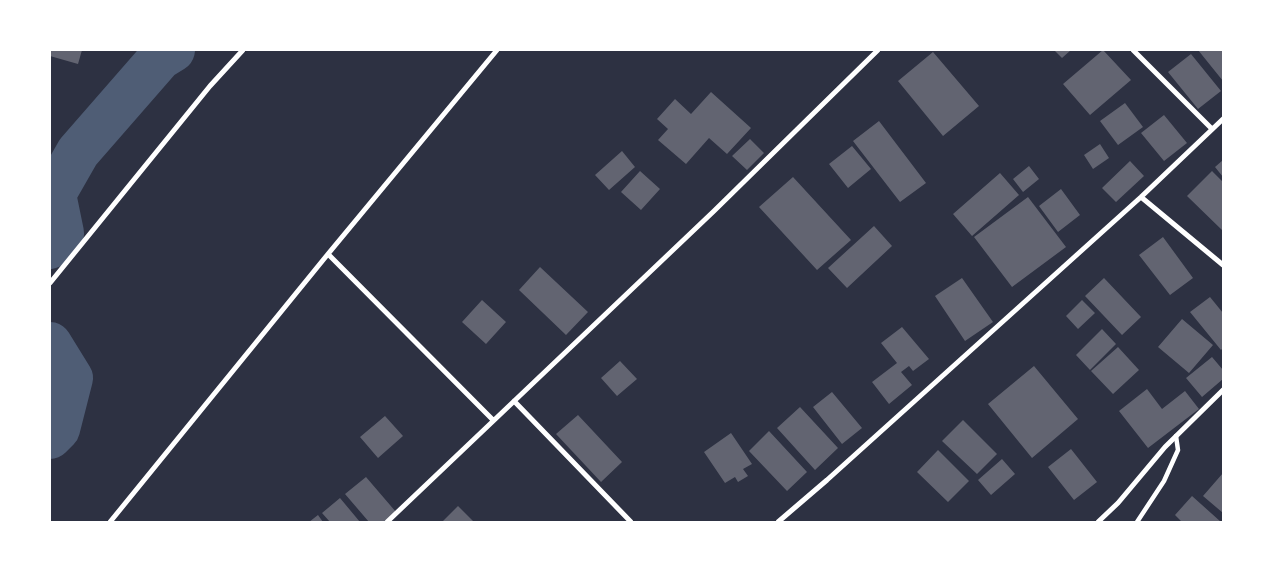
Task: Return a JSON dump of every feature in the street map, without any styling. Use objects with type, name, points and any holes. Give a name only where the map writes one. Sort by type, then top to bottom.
[{"type":"street","points":[[50,283],[210,86],[243,50]]},
{"type":"street","points":[[110,522],[497,50]]},
{"type":"street","points":[[387,522],[714,211],[878,50]]},
{"type":"street","points":[[1133,50],[1212,129]]},
{"type":"street","points":[[778,522],[1142,197],[1223,119]]},
{"type":"street","points":[[1142,197],[1223,265]]},
{"type":"street","points":[[328,254],[493,420]]},
{"type":"street","points":[[1098,522],[1118,503],[1176,436],[1223,390]]},
{"type":"street","points":[[514,401],[631,522]]},
{"type":"street","points":[[1137,522],[1164,481],[1178,450],[1176,436]]},
{"type":"building","points":[[50,50],[82,50],[78,64],[50,56]]},
{"type":"building","points":[[1054,50],[1071,50],[1062,58]]},
{"type":"building","points":[[1103,50],[1131,80],[1090,115],[1063,84]]},
{"type":"building","points":[[1198,50],[1223,50],[1223,81]]},
{"type":"building","points":[[933,52],[979,106],[943,136],[898,81]]},
{"type":"building","points":[[1191,54],[1221,91],[1198,109],[1168,72]]},
{"type":"building","points":[[711,92],[751,128],[727,154],[709,138],[686,164],[658,140],[668,129],[657,119],[675,99],[691,114]]},
{"type":"building","points":[[1125,103],[1143,127],[1118,145],[1100,121]]},
{"type":"building","points":[[1164,115],[1187,143],[1164,161],[1141,133]]},
{"type":"building","points":[[879,121],[926,183],[900,202],[853,141]]},
{"type":"building","points":[[750,139],[764,153],[747,170],[732,156]]},
{"type":"building","points":[[1100,144],[1109,158],[1093,169],[1084,155]]},
{"type":"building","points":[[852,146],[871,169],[848,188],[829,164]]},
{"type":"building","points":[[622,151],[635,167],[609,190],[595,175]]},
{"type":"building","points":[[1223,160],[1223,177],[1215,167]]},
{"type":"building","points":[[1130,161],[1144,176],[1116,202],[1102,188]]},
{"type":"building","points":[[1029,166],[1039,179],[1023,192],[1013,179]]},
{"type":"building","points":[[640,171],[660,189],[641,210],[621,192]]},
{"type":"building","points":[[1212,171],[1223,182],[1223,231],[1187,196]]},
{"type":"building","points":[[1000,173],[1019,195],[972,236],[953,214]]},
{"type":"building","points":[[793,177],[851,240],[817,270],[759,207]]},
{"type":"building","points":[[1061,189],[1080,215],[1058,232],[1039,206]]},
{"type":"building","points":[[1028,197],[1066,247],[1012,287],[974,237]]},
{"type":"building","points":[[874,226],[892,246],[847,288],[828,268]]},
{"type":"building","points":[[1163,237],[1193,278],[1170,295],[1139,255]]},
{"type":"building","points":[[540,267],[588,312],[566,335],[519,290]]},
{"type":"building","points":[[962,278],[993,322],[965,341],[935,296]]},
{"type":"building","points":[[1104,278],[1141,317],[1122,335],[1085,296]]},
{"type":"building","points":[[1210,297],[1223,313],[1223,348],[1221,350],[1190,312]]},
{"type":"building","points":[[482,300],[506,322],[486,344],[462,322]]},
{"type":"building","points":[[1082,300],[1095,313],[1078,329],[1066,316]]},
{"type":"building","points":[[1182,319],[1213,345],[1189,373],[1158,347]]},
{"type":"building","points":[[902,327],[929,359],[913,371],[909,366],[901,372],[912,385],[889,404],[872,382],[897,363],[881,343]]},
{"type":"building","points":[[1102,329],[1116,344],[1090,370],[1076,355]]},
{"type":"building","points":[[1118,347],[1139,370],[1113,394],[1091,371]]},
{"type":"building","points":[[1212,357],[1223,370],[1223,379],[1202,397],[1186,378]]},
{"type":"building","points":[[620,361],[637,379],[617,396],[601,378]]},
{"type":"building","points":[[1034,366],[1078,419],[1032,458],[988,404]]},
{"type":"building","points":[[1147,389],[1162,409],[1185,391],[1199,409],[1148,448],[1119,411]]},
{"type":"building","points":[[832,392],[862,428],[842,444],[813,407]]},
{"type":"building","points":[[800,407],[838,448],[815,470],[777,428]]},
{"type":"building","points":[[578,415],[622,462],[601,482],[556,434]]},
{"type":"building","points":[[385,416],[403,436],[378,458],[360,437]]},
{"type":"building","points":[[963,420],[997,454],[977,474],[942,441]]},
{"type":"building","points":[[769,431],[807,472],[787,491],[749,451]]},
{"type":"building","points":[[731,433],[752,464],[743,469],[748,476],[738,482],[735,477],[725,483],[704,452]]},
{"type":"building","points":[[1071,449],[1097,482],[1074,500],[1048,467]]},
{"type":"building","points":[[938,450],[969,481],[948,502],[917,472]]},
{"type":"building","points":[[1002,459],[1015,474],[991,495],[978,480]]},
{"type":"building","points":[[1223,473],[1223,513],[1203,496]]},
{"type":"building","points":[[366,477],[396,512],[385,522],[369,522],[345,494]]},
{"type":"building","points":[[1192,496],[1221,522],[1182,522],[1175,515]]},
{"type":"building","points":[[340,498],[360,522],[330,522],[322,513]]},
{"type":"building","points":[[458,506],[474,522],[442,522]]},
{"type":"building","points":[[318,515],[323,522],[309,522]]},
{"type":"waterway","points":[[50,247],[62,233],[54,194],[78,152],[160,58],[173,50]]},
{"type":"waterway","points":[[50,344],[71,378],[58,429],[50,437]]}]
